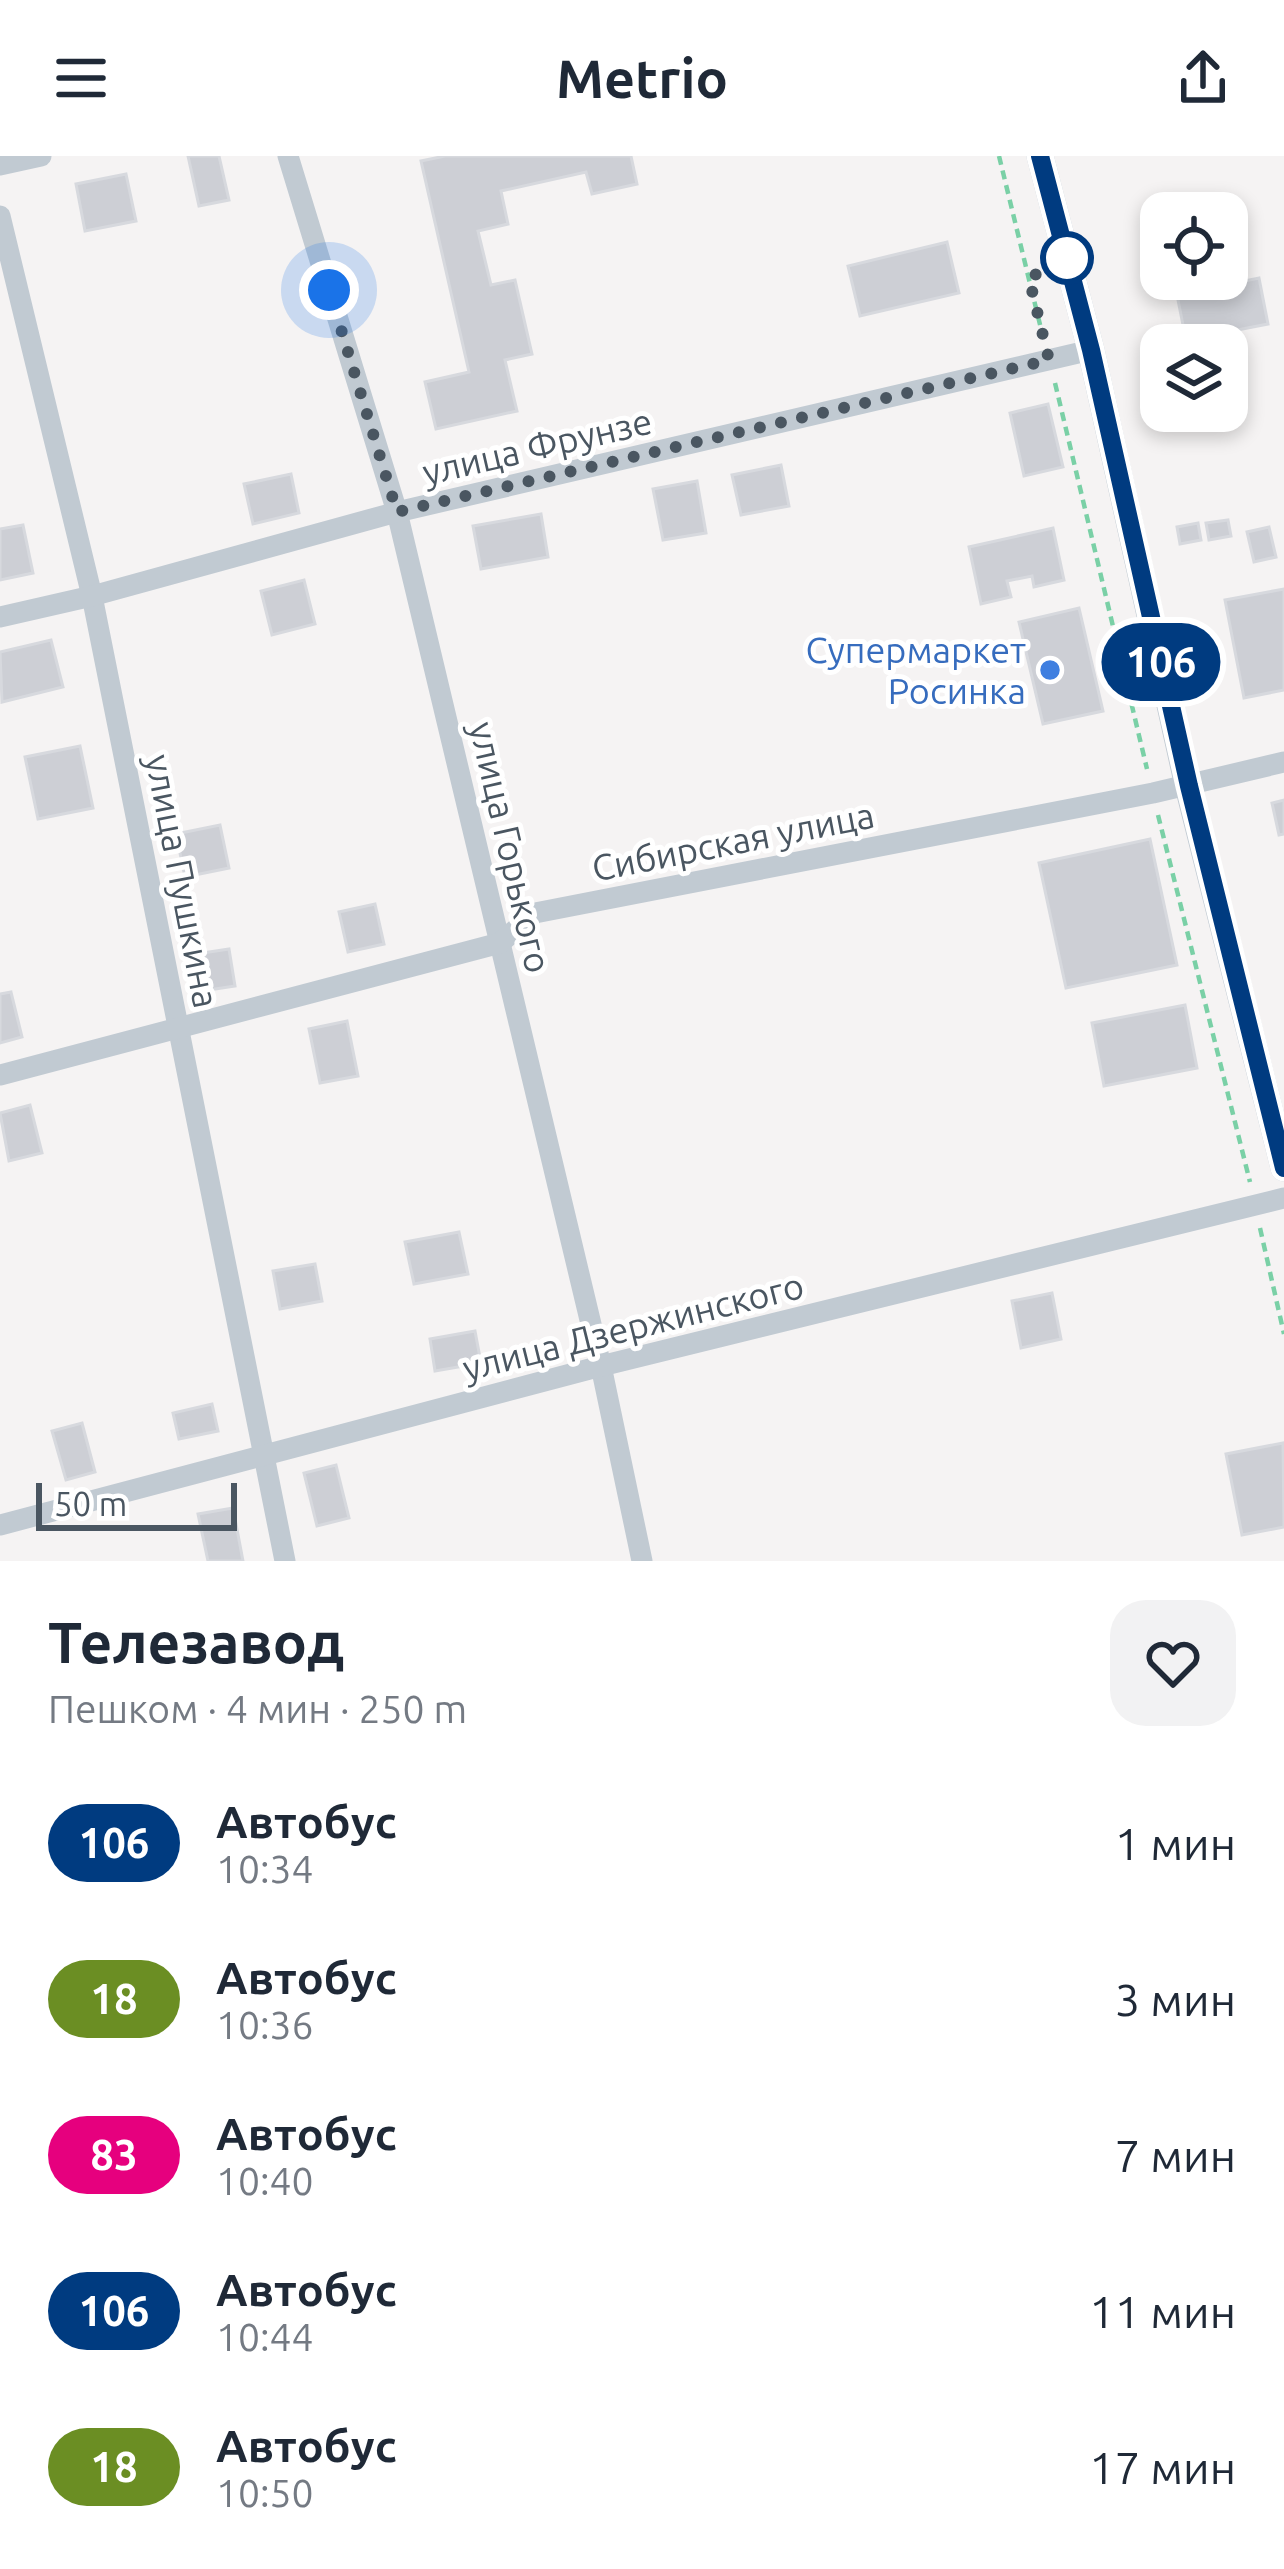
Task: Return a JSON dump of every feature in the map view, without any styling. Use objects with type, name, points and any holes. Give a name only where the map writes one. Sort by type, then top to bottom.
[{"type":"street","points":[[0,165],[41,156]]},
{"type":"street","name":"улица Горького","points":[[288,156],[397,512],[601,1366],[642,1561]]},
{"type":"street","points":[[1040,156],[1091,350],[1189,786],[1284,1168]]},
{"type":"street","name":"улица Пушкина","points":[[0,217],[92,596],[285,1561]]},
{"type":"street","name":"улица Фрунзе","points":[[0,616],[92,596],[397,512],[1091,350]]},
{"type":"street","name":"Сибирская улица","points":[[0,1076],[500,943],[535,913],[1189,786],[1284,762]]},
{"type":"street","name":"улица Дзержинского","points":[[0,1525],[601,1366],[1284,1198]]},
{"type":"path","points":[[999,156],[1284,1334]]},
{"type":"building","points":[[188,156],[219,156],[229,200],[199,206]]},
{"type":"building","points":[[445,156],[631,156],[637,184],[592,194],[586,172],[501,191],[508,224],[478,231],[491,285],[515,280],[532,354],[505,360],[517,411],[436,429],[425,382],[469,372],[421,161]]},
{"type":"building","points":[[126,174],[136,221],[85,231],[76,184]]},
{"type":"building","points":[[947,242],[959,293],[860,316],[848,266]]},
{"type":"building","points":[[1259,278],[1268,324],[1248,328],[1248,324],[1183,324],[1178,300],[1248,300],[1248,280]]},
{"type":"building","points":[[1048,404],[1063,467],[1024,476],[1010,413]]},
{"type":"building","points":[[781,465],[789,506],[741,515],[732,475]]},
{"type":"building","points":[[291,474],[299,513],[253,524],[244,484]]},
{"type":"building","points":[[697,481],[706,533],[663,540],[653,489]]},
{"type":"building","points":[[541,514],[548,557],[481,569],[473,526]]},
{"type":"building","points":[[1228,520],[1231,536],[1209,540],[1206,523]]},
{"type":"building","points":[[1198,523],[1201,540],[1180,544],[1177,527]]},
{"type":"building","points":[[23,525],[33,573],[0,580],[0,529]]},
{"type":"building","points":[[1269,527],[1276,557],[1254,562],[1247,532]]},
{"type":"building","points":[[1053,528],[1064,580],[1034,587],[1032,576],[1007,581],[1011,597],[981,604],[969,547]]},
{"type":"building","points":[[304,580],[315,624],[272,635],[261,591]]},
{"type":"building","points":[[1284,589],[1284,690],[1244,698],[1225,600]]},
{"type":"building","points":[[1079,608],[1103,711],[1043,724],[1019,622]]},
{"type":"building","points":[[51,640],[63,687],[2,702],[0,652]]},
{"type":"building","points":[[80,746],[93,808],[38,819],[25,757]]},
{"type":"building","points":[[1284,800],[1284,834],[1279,835],[1272,803]]},
{"type":"building","points":[[220,825],[229,868],[185,877],[176,834]]},
{"type":"building","points":[[1150,839],[1177,965],[1066,988],[1039,863]]},
{"type":"building","points":[[375,904],[384,944],[348,952],[339,912]]},
{"type":"building","points":[[229,949],[235,986],[202,991],[196,954]]},
{"type":"building","points":[[11,992],[22,1037],[0,1043],[0,994]]},
{"type":"building","points":[[1185,1005],[1197,1068],[1104,1086],[1092,1023]]},
{"type":"building","points":[[347,1021],[358,1076],[320,1083],[309,1029]]},
{"type":"building","points":[[30,1105],[42,1153],[9,1161],[0,1113]]},
{"type":"building","points":[[459,1232],[468,1274],[414,1284],[405,1242]]},
{"type":"building","points":[[315,1264],[322,1301],[280,1309],[273,1271]]},
{"type":"building","points":[[1052,1293],[1061,1339],[1021,1348],[1012,1301]]},
{"type":"building","points":[[475,1331],[481,1363],[435,1371],[430,1339]]},
{"type":"building","points":[[212,1404],[218,1431],[179,1439],[173,1413]]},
{"type":"building","points":[[82,1423],[95,1472],[66,1480],[52,1431]]},
{"type":"building","points":[[1283,1443],[1284,1527],[1242,1535],[1226,1454]]},
{"type":"building","points":[[336,1465],[349,1518],[317,1526],[304,1473]]},
{"type":"building","points":[[233,1508],[243,1561],[208,1561],[198,1514]]},
{"type":"bus line","name":"106","points":[[1040,156],[1091,350],[1189,786],[1284,1168]]},
{"type":"place","name":"Супермаркет Росинка","points":[[1050,670]]},
{"type":"route","points":[[329,290],[397,512],[1049,360],[1029,278],[1067,258]]}]
